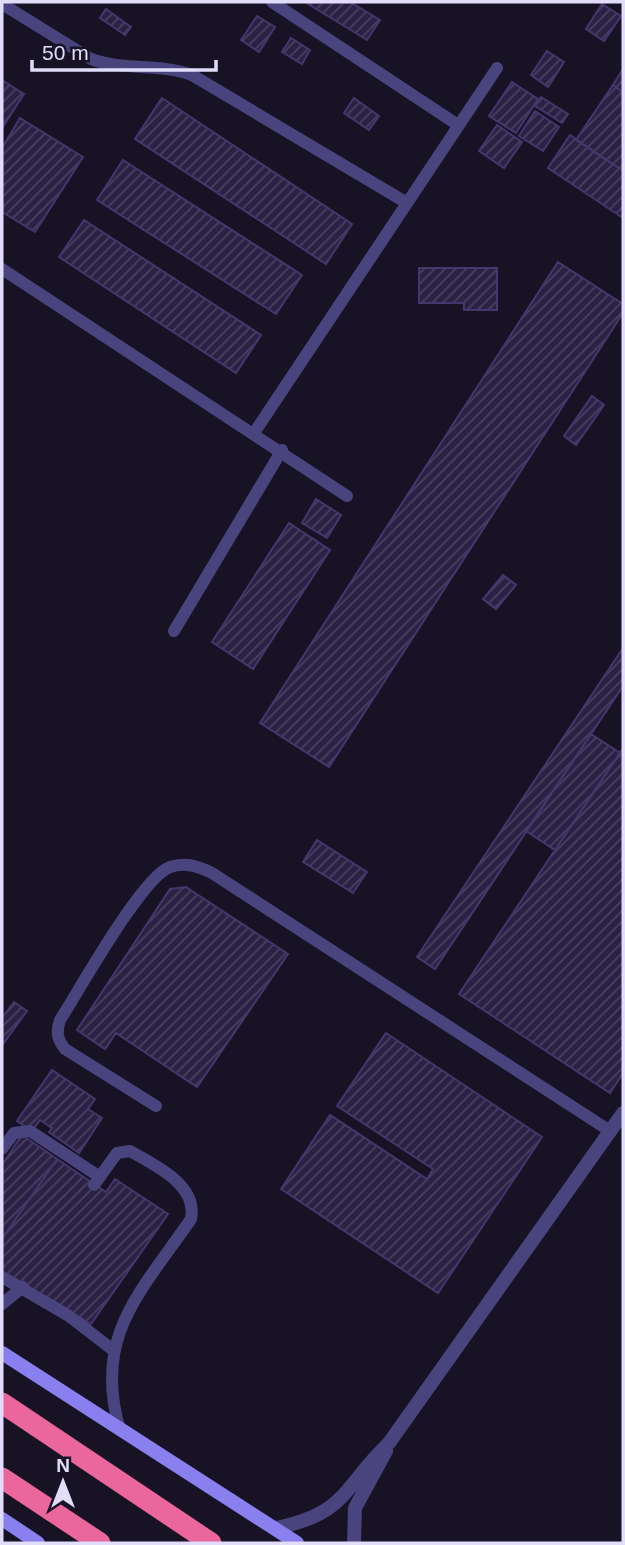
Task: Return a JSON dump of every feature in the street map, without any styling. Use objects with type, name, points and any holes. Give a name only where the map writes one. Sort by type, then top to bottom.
[{"type":"highway","points":[[2,1403],[211,1543]]},
{"type":"highway","points":[[2,1478],[100,1543]]},
{"type":"main road","points":[[2,1353],[297,1543]]},
{"type":"main road","points":[[2,1519],[38,1543]]},
{"type":"street","points":[[354,1543],[355,1508],[389,1443],[623,1113]]},
{"type":"street","points":[[276,1528],[317,1517],[335,1506],[389,1443]]},
{"type":"lane","points":[[272,2],[458,125]]},
{"type":"lane","points":[[2,5],[91,59],[107,64],[166,67],[192,75],[407,203]]},
{"type":"lane","points":[[254,433],[497,68]]},
{"type":"lane","points":[[2,269],[282,450],[347,496]]},
{"type":"lane","points":[[174,631],[282,450]]},
{"type":"lane","points":[[156,1106],[65,1049],[58,1041],[57,1030],[148,883],[171,867],[185,864],[212,873],[610,1131]]},
{"type":"lane","points":[[2,1149],[14,1133],[30,1130],[97,1181],[117,1153],[130,1151],[183,1185],[190,1195],[193,1208],[191,1219],[128,1311],[113,1350],[111,1390],[121,1430]]},
{"type":"lane","points":[[2,1277],[69,1316],[113,1350]]},
{"type":"lane","points":[[2,1304],[21,1288]]},
{"type":"building","points":[[305,2],[350,2],[380,20],[367,40]]},
{"type":"building","points":[[602,4],[621,16],[604,41],[586,29]]},
{"type":"building","points":[[106,9],[131,27],[125,35],[100,18]]},
{"type":"building","points":[[257,16],[275,27],[259,52],[241,40]]},
{"type":"building","points":[[291,38],[310,50],[302,64],[282,52]]},
{"type":"building","points":[[547,51],[564,62],[548,87],[531,75]]},
{"type":"building","points":[[623,69],[623,92],[613,85]]},
{"type":"building","points":[[2,80],[24,94],[2,128]]},
{"type":"building","points":[[512,82],[538,99],[516,133],[489,116]]},
{"type":"building","points":[[613,85],[623,92],[623,171],[576,140]]},
{"type":"building","points":[[541,97],[568,114],[562,123],[535,106]]},
{"type":"building","points":[[162,98],[352,224],[326,264],[135,139]]},
{"type":"building","points":[[354,98],[379,116],[369,130],[344,113]]},
{"type":"building","points":[[535,111],[559,127],[543,151],[519,136]]},
{"type":"building","points":[[20,118],[83,157],[35,232],[2,212],[2,148]]},
{"type":"building","points":[[497,125],[522,142],[504,168],[479,151]]},
{"type":"building","points":[[570,135],[623,171],[623,218],[548,168]]},
{"type":"building","points":[[123,160],[302,275],[276,314],[97,200]]},
{"type":"building","points":[[84,220],[261,335],[236,373],[59,257]]},
{"type":"building","points":[[558,262],[623,304],[623,313],[329,767],[260,723]]},
{"type":"building","points":[[419,268],[497,268],[497,310],[464,310],[464,303],[419,303]]},
{"type":"building","points":[[592,396],[604,405],[576,445],[564,436]]},
{"type":"building","points":[[316,499],[341,515],[327,538],[302,523]]},
{"type":"building","points":[[289,523],[330,550],[253,669],[212,642]]},
{"type":"building","points":[[503,575],[516,585],[496,609],[483,599]]},
{"type":"building","points":[[623,648],[623,686],[435,969],[417,957]]},
{"type":"building","points":[[591,734],[620,753],[555,850],[526,831]]},
{"type":"building","points":[[623,748],[623,1073],[610,1093],[459,994]]},
{"type":"building","points":[[317,840],[367,872],[353,893],[303,862]]},
{"type":"building","points":[[186,887],[288,954],[197,1087],[116,1033],[105,1049],[77,1030],[170,889]]},
{"type":"building","points":[[14,1002],[27,1011],[3,1044],[2,1018]]},
{"type":"building","points":[[386,1033],[542,1137],[438,1293],[281,1189],[330,1115],[427,1179],[433,1169],[337,1106]]},
{"type":"building","points":[[52,1070],[95,1099],[88,1109],[102,1118],[79,1153],[49,1132],[52,1128],[40,1120],[32,1131],[17,1121]]},
{"type":"building","points":[[22,1135],[57,1159],[2,1239],[2,1165]]},
{"type":"building","points":[[57,1159],[106,1192],[115,1179],[168,1214],[91,1324],[2,1272],[2,1239]]}]
